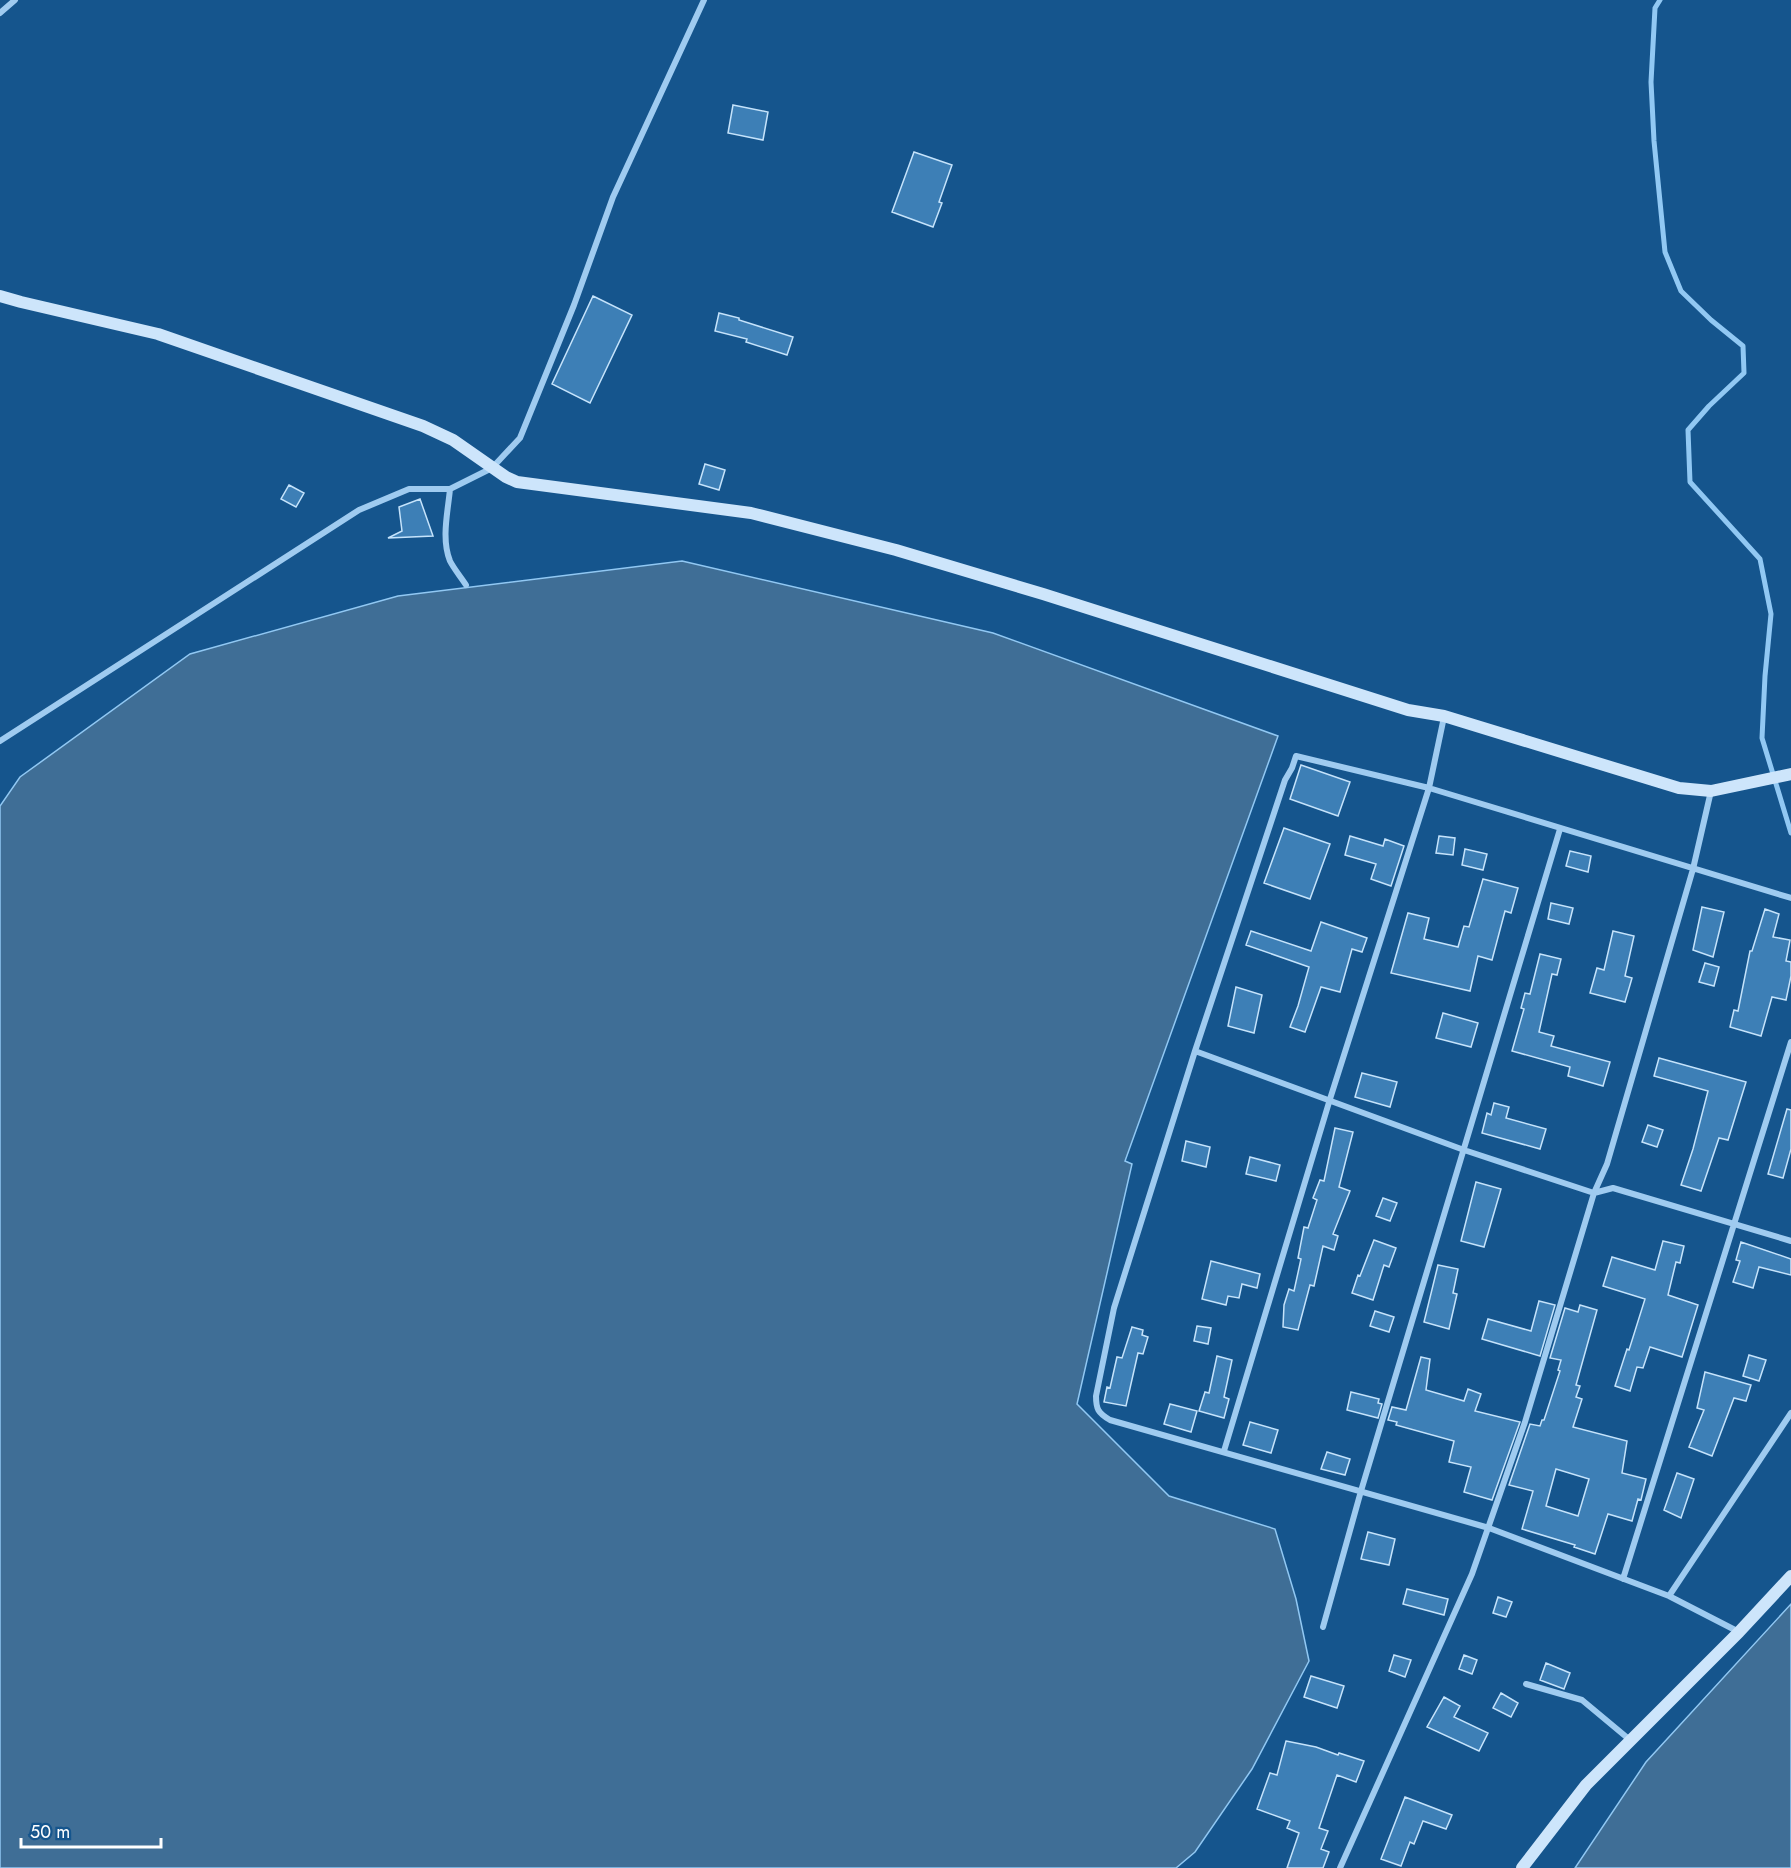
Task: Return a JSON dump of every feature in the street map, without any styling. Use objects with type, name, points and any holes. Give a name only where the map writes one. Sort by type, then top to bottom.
[{"type":"street","points":[[0,13],[15,0]]},
{"type":"street","points":[[0,741],[359,510],[409,489],[450,489],[492,468],[520,438],[574,305],[613,197],[704,0]]},
{"type":"street","points":[[0,296],[158,334],[423,426],[453,440],[492,468],[517,482],[751,513],[896,550],[1043,594],[1408,710],[1444,716],[1680,788],[1710,791],[1791,774]]},
{"type":"street","points":[[450,489],[446,524],[447,546],[450,561],[466,585]]},
{"type":"street","points":[[1224,1451],[1330,1100],[1429,788],[1444,716]]},
{"type":"street","points":[[1738,1632],[1669,1596],[1489,1528],[1110,1420],[1099,1414],[1096,1396],[1114,1308],[1195,1051],[1285,780],[1296,756],[1429,788],[1791,898]]},
{"type":"street","points":[[1340,1868],[1472,1574],[1489,1528],[1525,1422],[1594,1192],[1607,1164],[1693,869],[1710,791]]},
{"type":"street","points":[[1323,1627],[1361,1491],[1560,829]]},
{"type":"street","points":[[1623,1579],[1791,1042]]},
{"type":"street","points":[[1195,1051],[1464,1150],[1594,1192],[1613,1188],[1791,1241]]},
{"type":"street","points":[[1669,1596],[1791,1413]]},
{"type":"street","points":[[1521,1868],[1586,1785],[1791,1576]]},
{"type":"street","points":[[1526,1684],[1582,1700],[1630,1740]]},
{"type":"water","points":[[682,561],[993,633],[1278,736],[1125,1161],[1132,1164],[1077,1404],[1169,1496],[1275,1529],[1296,1599],[1309,1661],[1252,1769],[1195,1852],[1176,1868],[0,1868],[0,806],[20,777],[190,654],[398,596]]},
{"type":"water","points":[[1791,1604],[1791,1868],[1575,1868],[1646,1762]]},
{"type":"building","points":[[733,105],[768,112],[763,140],[728,133]]},
{"type":"building","points":[[914,152],[952,165],[933,227],[892,212]]},
{"type":"building","points":[[593,296],[632,315],[590,403],[552,384]]},
{"type":"building","points":[[719,313],[793,337],[787,355],[746,342],[747,339],[715,331]]},
{"type":"building","points":[[705,464],[725,470],[719,490],[699,484]]},
{"type":"building","points":[[289,485],[304,493],[296,507],[281,499]]},
{"type":"building","points":[[420,499],[433,536],[388,538],[402,531],[399,507]]},
{"type":"building","points":[[1301,765],[1350,782],[1338,816],[1290,799]]},
{"type":"building","points":[[1284,828],[1330,844],[1310,899],[1264,883]]},
{"type":"building","points":[[1350,836],[1383,846],[1385,839],[1404,846],[1391,886],[1371,879],[1376,864],[1345,855]]},
{"type":"building","points":[[1439,836],[1455,838],[1453,855],[1436,853]]},
{"type":"building","points":[[1465,849],[1487,854],[1483,870],[1462,865]]},
{"type":"building","points":[[1570,851],[1591,856],[1588,872],[1566,866]]},
{"type":"building","points":[[1483,879],[1518,888],[1511,913],[1505,911],[1492,960],[1478,956],[1470,991],[1391,973],[1408,913],[1429,918],[1424,939],[1458,947],[1464,926],[1469,927]]},
{"type":"building","points":[[1551,903],[1573,908],[1569,924],[1548,919]]},
{"type":"building","points":[[1702,907],[1724,912],[1713,957],[1693,950]]},
{"type":"building","points":[[1765,909],[1779,914],[1773,937],[1790,940],[1786,961],[1791,962],[1791,976],[1786,1000],[1772,997],[1761,1036],[1730,1027],[1734,1010],[1738,1011],[1750,951],[1752,951]]},
{"type":"building","points":[[1321,922],[1367,938],[1362,952],[1352,949],[1340,992],[1321,987],[1305,1032],[1290,1027],[1309,967],[1246,945],[1251,931],[1311,951]]},
{"type":"building","points":[[1613,931],[1634,936],[1625,976],[1632,978],[1625,1002],[1590,993],[1597,968],[1604,970]]},
{"type":"building","points":[[1540,954],[1561,959],[1557,975],[1552,974],[1539,1032],[1554,1036],[1551,1046],[1610,1062],[1603,1086],[1568,1076],[1570,1067],[1512,1051],[1524,1009],[1521,1008],[1525,993],[1530,994]]},
{"type":"building","points":[[1705,963],[1719,967],[1714,986],[1699,982]]},
{"type":"building","points":[[1236,987],[1262,995],[1254,1033],[1228,1026]]},
{"type":"building","points":[[1443,1013],[1478,1023],[1471,1047],[1436,1038]]},
{"type":"building","points":[[1659,1058],[1746,1082],[1728,1140],[1719,1138],[1701,1191],[1681,1185],[1708,1091],[1654,1076]]},
{"type":"building","points":[[1362,1073],[1397,1082],[1390,1107],[1355,1097]]},
{"type":"building","points":[[1494,1103],[1509,1107],[1506,1118],[1546,1129],[1540,1149],[1482,1133],[1487,1113],[1491,1115]]},
{"type":"building","points":[[1787,1109],[1791,1110],[1791,1149],[1783,1178],[1768,1174]]},
{"type":"building","points":[[1648,1125],[1663,1130],[1657,1147],[1642,1142]]},
{"type":"building","points":[[1335,1128],[1353,1132],[1339,1187],[1350,1191],[1333,1234],[1338,1236],[1334,1250],[1323,1246],[1314,1286],[1310,1285],[1298,1330],[1283,1327],[1284,1305],[1289,1289],[1294,1291],[1301,1259],[1298,1258],[1304,1227],[1308,1228],[1317,1200],[1313,1198],[1320,1180],[1324,1181]]},
{"type":"building","points":[[1186,1141],[1210,1147],[1206,1167],[1182,1161]]},
{"type":"building","points":[[1250,1157],[1280,1165],[1276,1181],[1246,1174]]},
{"type":"building","points":[[1476,1182],[1501,1189],[1484,1247],[1461,1241]]},
{"type":"building","points":[[1383,1198],[1397,1203],[1390,1221],[1376,1216]]},
{"type":"building","points":[[1374,1240],[1396,1248],[1389,1267],[1384,1265],[1373,1300],[1352,1293]]},
{"type":"building","points":[[1663,1241],[1684,1246],[1680,1263],[1676,1262],[1668,1295],[1698,1305],[1682,1357],[1650,1347],[1643,1368],[1637,1367],[1630,1391],[1615,1386],[1645,1299],[1603,1286],[1612,1257],[1655,1270]]},
{"type":"building","points":[[1741,1242],[1791,1259],[1791,1275],[1759,1267],[1753,1288],[1733,1282],[1740,1261],[1736,1260]]},
{"type":"building","points":[[1211,1261],[1260,1274],[1257,1288],[1242,1284],[1239,1298],[1228,1296],[1226,1305],[1202,1299]]},
{"type":"building","points":[[1438,1265],[1458,1269],[1453,1293],[1457,1294],[1449,1329],[1424,1322]]},
{"type":"building","points":[[1539,1301],[1555,1305],[1540,1356],[1482,1339],[1488,1319],[1531,1331]]},
{"type":"building","points":[[1580,1305],[1597,1310],[1576,1385],[1580,1386],[1576,1397],[1582,1399],[1573,1427],[1627,1441],[1622,1473],[1646,1479],[1641,1500],[1638,1499],[1632,1521],[1608,1514],[1595,1554],[1574,1547],[1575,1545],[1522,1529],[1533,1491],[1509,1485],[1530,1424],[1540,1426],[1544,1420],[1560,1371],[1558,1370],[1561,1360],[1550,1358],[1565,1308],[1578,1312]],"holes":[[[1556,1469],[1589,1479],[1578,1516],[1546,1506]]]},
{"type":"building","points":[[1375,1311],[1394,1317],[1389,1332],[1370,1326]]},
{"type":"building","points":[[1197,1326],[1211,1328],[1208,1344],[1194,1341]]},
{"type":"building","points":[[1132,1327],[1143,1330],[1142,1335],[1148,1337],[1143,1354],[1138,1353],[1126,1406],[1104,1402],[1107,1387],[1110,1388],[1117,1357],[1122,1358]]},
{"type":"building","points":[[1749,1355],[1766,1360],[1759,1381],[1743,1376]]},
{"type":"building","points":[[1217,1356],[1232,1360],[1224,1397],[1229,1399],[1224,1418],[1199,1411],[1205,1392],[1209,1393]]},
{"type":"building","points":[[1421,1357],[1430,1359],[1426,1390],[1464,1401],[1468,1389],[1481,1394],[1475,1411],[1520,1422],[1492,1500],[1464,1492],[1471,1467],[1449,1462],[1454,1441],[1396,1425],[1397,1422],[1388,1420],[1392,1407],[1406,1410]]},
{"type":"building","points":[[1705,1372],[1751,1385],[1746,1401],[1734,1398],[1712,1456],[1689,1447],[1704,1410],[1697,1408]]},
{"type":"building","points":[[1351,1392],[1379,1399],[1378,1403],[1382,1404],[1378,1418],[1347,1410]]},
{"type":"building","points":[[1170,1404],[1197,1411],[1191,1432],[1164,1424]]},
{"type":"building","points":[[1250,1422],[1278,1430],[1271,1453],[1243,1445]]},
{"type":"building","points":[[1327,1452],[1350,1459],[1345,1475],[1321,1469]]},
{"type":"building","points":[[1677,1473],[1694,1479],[1681,1518],[1664,1510]]},
{"type":"building","points":[[1368,1532],[1395,1539],[1389,1565],[1361,1559]]},
{"type":"building","points":[[1407,1589],[1448,1599],[1444,1615],[1403,1604]]},
{"type":"building","points":[[1498,1597],[1512,1602],[1506,1617],[1493,1613]]},
{"type":"building","points":[[1394,1655],[1411,1660],[1405,1677],[1389,1671]]},
{"type":"building","points":[[1464,1655],[1477,1660],[1472,1674],[1459,1669]]},
{"type":"building","points":[[1546,1663],[1570,1673],[1564,1689],[1540,1680]]},
{"type":"building","points":[[1311,1676],[1344,1686],[1337,1708],[1304,1697]]},
{"type":"building","points":[[1501,1693],[1518,1703],[1511,1717],[1493,1708]]},
{"type":"building","points":[[1444,1697],[1460,1706],[1454,1717],[1488,1733],[1479,1751],[1427,1727]]},
{"type":"building","points":[[1286,1741],[1364,1761],[1356,1782],[1337,1775],[1319,1828],[1328,1831],[1321,1849],[1329,1852],[1323,1868],[1287,1868],[1299,1833],[1287,1828],[1290,1821],[1257,1809],[1270,1773],[1277,1775]]},
{"type":"building","points":[[1405,1797],[1452,1815],[1446,1829],[1423,1821],[1414,1844],[1410,1842],[1401,1866],[1381,1859]]},
{"type":"waterway","points":[[1660,0],[1655,8],[1651,82],[1654,141],[1665,252],[1681,291],[1743,346],[1744,373],[1709,406],[1688,430],[1690,482],[1760,559],[1771,614],[1762,738],[1791,833]]}]
